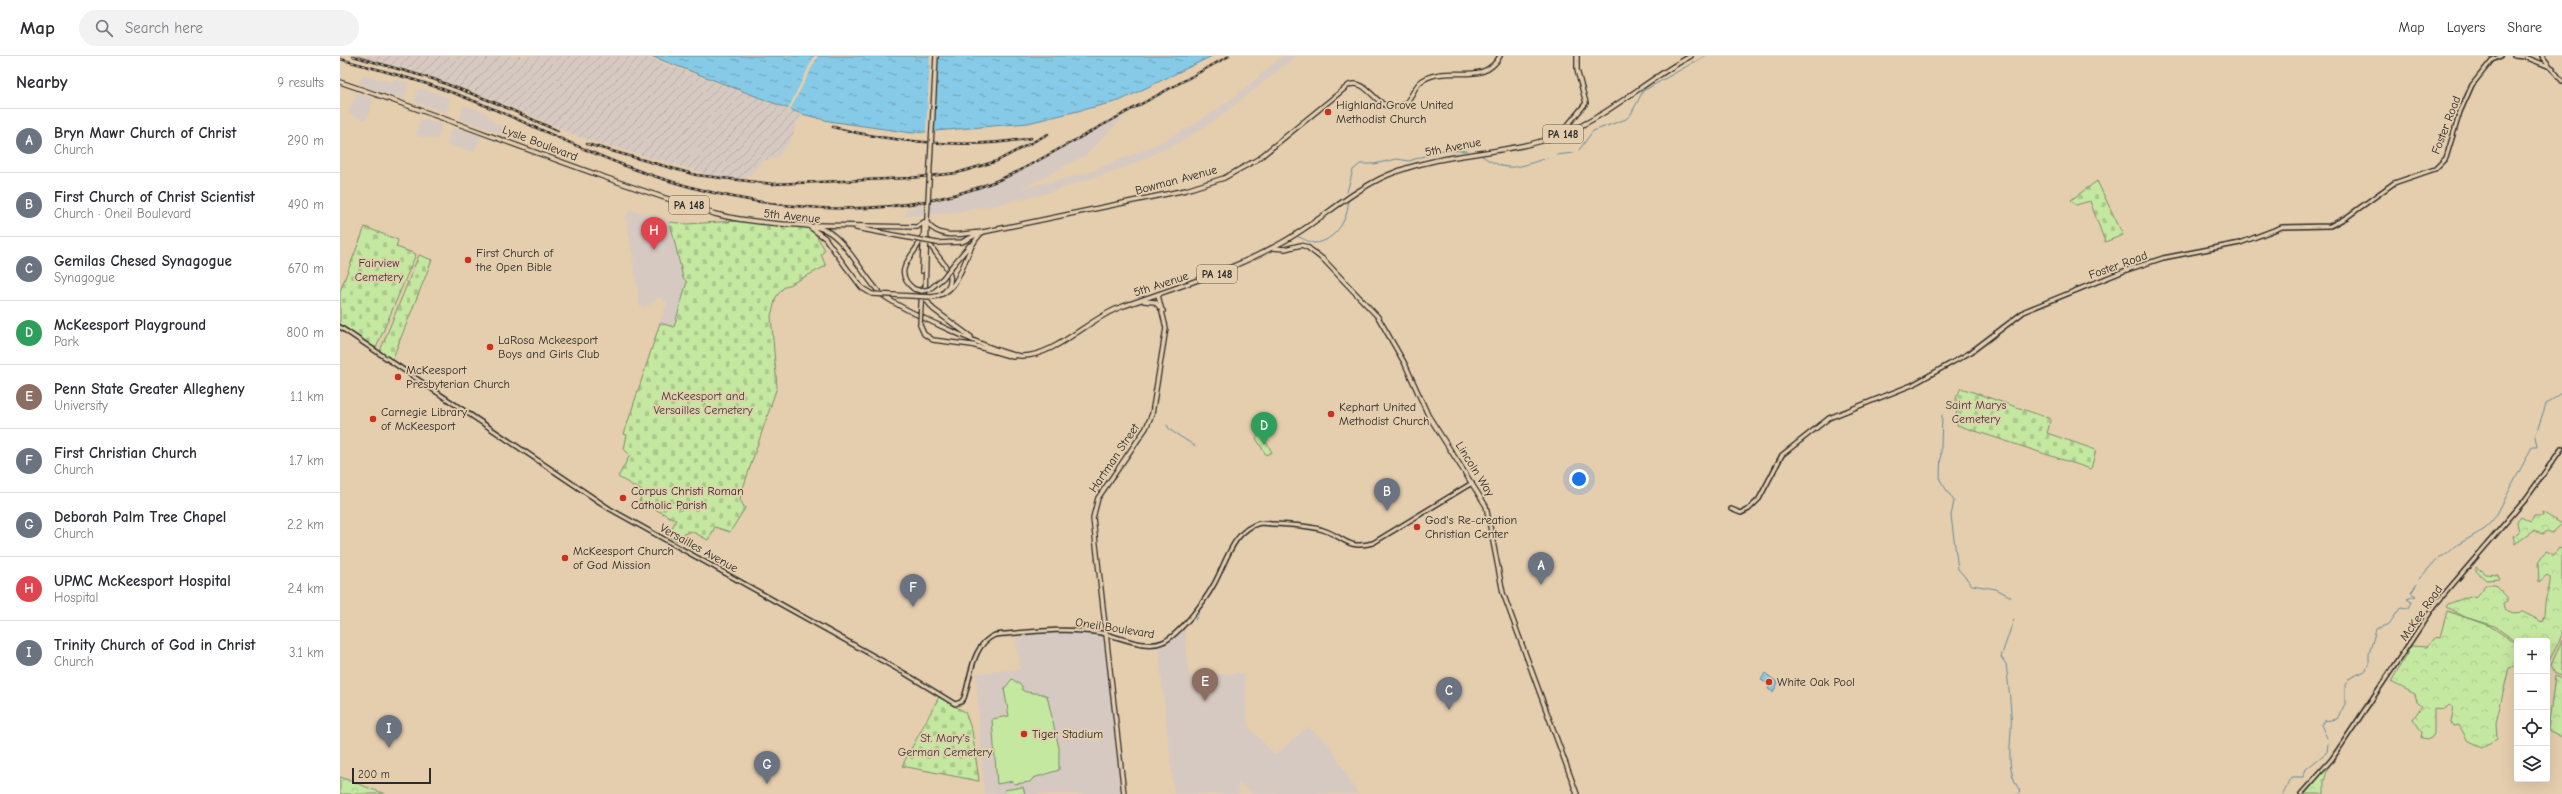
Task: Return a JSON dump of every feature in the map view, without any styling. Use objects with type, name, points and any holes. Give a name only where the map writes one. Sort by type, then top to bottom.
[{"type":"main road","points":[[935,56],[920,325],[924,334],[934,340],[972,345],[1005,356],[1023,356]]},
{"type":"main road","name":"Bowman Avenue","points":[[983,232],[1155,197],[1224,178],[1258,159],[1352,84],[1361,85],[1386,106],[1397,107],[1405,104],[1420,82],[1435,75],[1480,73],[1492,66],[1500,56]]},
{"type":"main road","points":[[1564,134],[1567,126],[1586,103],[1577,70],[1577,56]]},
{"type":"main road","name":"5th Avenue","points":[[734,219],[807,225],[831,233],[887,299],[983,344],[1006,353],[1023,356],[1037,354],[1050,348],[1116,308],[1200,281],[1273,248],[1295,235],[1358,190],[1390,174],[1429,161],[1531,143],[1564,134],[1594,118],[1691,56]]},
{"type":"main road","name":"Lysle Boulevard","points":[[340,82],[514,143],[611,180],[734,219]]},
{"type":"main road","points":[[807,225],[917,227],[926,220]]},
{"type":"main road","points":[[926,220],[935,231],[948,235],[983,232]]},
{"type":"main road","points":[[807,225],[825,238],[862,288],[872,294],[932,297],[940,296],[948,292],[955,283],[972,242]]},
{"type":"main road","points":[[825,225],[866,229],[937,243],[962,242],[983,232]]},
{"type":"main road","points":[[925,234],[904,267],[905,279],[914,289],[922,291],[930,289],[943,278],[972,242],[983,232]]},
{"type":"main road","points":[[925,234],[930,245],[950,273],[949,285],[940,296]]},
{"type":"main road","points":[[925,234],[924,293],[926,301],[933,309],[983,344]]},
{"type":"main road","name":"Lincoln Way","points":[[1273,248],[1286,249],[1301,245],[1307,246],[1324,260],[1378,317],[1405,364],[1428,415],[1486,506],[1503,593],[1577,794]]},
{"type":"main road","name":"Hartman Street","points":[[1124,794],[1094,524],[1095,504],[1150,421],[1166,335],[1166,321],[1158,295]]},
{"type":"main road","points":[[1138,302],[1155,302],[1163,311]]},
{"type":"street","name":"Foster Road","points":[[1731,509],[1741,513],[1756,503],[1782,455],[1829,418],[1903,389],[1940,370],[1971,352],[2025,311],[2124,271],[2163,258],[2240,243],[2282,227],[2330,226],[2347,218],[2394,183],[2435,169],[2446,158],[2460,112],[2472,85],[2492,60],[2501,56]]},
{"type":"street","points":[[2515,56],[2525,57],[2553,68]]},
{"type":"street","points":[[2542,56],[2562,81]]},
{"type":"street","name":"Versailles Avenue","points":[[340,327],[610,509],[900,670],[952,703],[958,704]]},
{"type":"street","name":"McKee Road","points":[[2301,794],[2332,760],[2434,605],[2525,500],[2562,448]]},
{"type":"street","name":"Oneil Boulevard","points":[[958,704],[964,698],[979,647],[987,638],[995,635],[1059,629],[1107,634],[1151,645],[1169,638],[1209,594],[1237,538],[1253,525],[1260,523],[1314,528],[1324,530],[1347,544],[1360,546],[1372,543],[1472,483]]},
{"type":"shaded area","points":[[359,56],[644,56],[801,114],[789,143],[777,158],[762,161],[754,171],[741,179],[717,177],[582,138],[500,102],[433,77]]},
{"type":"shaded area","points":[[1282,56],[1297,56],[1218,118],[1180,142],[1126,167],[1045,194],[949,213],[906,216],[906,209],[961,195],[1023,170],[1129,112],[1086,155],[1031,184],[1018,189],[1085,174],[1151,147],[1195,124],[1237,95]]},
{"type":"shaded area","points":[[362,75],[392,82],[394,79],[409,83],[404,100],[359,84]]},
{"type":"shaded area","points":[[423,89],[450,98],[446,113],[414,102],[417,90]]},
{"type":"shaded area","points":[[357,93],[373,99],[367,119],[364,120],[348,113]]},
{"type":"shaded area","points":[[464,105],[487,113],[495,123],[520,132],[521,136],[518,139],[462,120],[460,118]]},
{"type":"shaded area","points":[[426,119],[442,125],[437,140],[416,135],[420,120]]},
{"type":"shaded area","points":[[455,128],[481,136],[474,152],[447,145],[451,130]]},
{"type":"shaded area","points":[[631,210],[669,220],[670,222],[683,278],[687,282],[674,327],[660,323],[667,303],[660,297],[646,307],[640,306],[626,215]]},
{"type":"shaded area","points":[[1184,623],[1189,676],[1244,673],[1248,726],[1275,755],[1308,727],[1329,744],[1358,794],[1253,794],[1238,782],[1239,794],[1174,794],[1158,644],[1169,638]]},
{"type":"shaded area","points":[[1070,631],[1100,634],[1105,642],[1122,794],[984,794],[976,674],[1020,669],[1016,635]]},
{"type":"green space","points":[[2097,181],[2123,235],[2105,242],[2090,201],[2076,205],[2071,200]]},
{"type":"green space","name":"McKeesport and Versailles Cemetery","points":[[737,221],[807,227],[816,235],[825,250],[821,255],[826,266],[783,288],[776,297],[771,316],[777,387],[741,494],[740,500],[745,508],[730,532],[715,527],[708,540],[691,531],[681,535],[677,541],[668,536],[676,520],[639,501],[644,492],[618,477],[630,455],[624,449],[627,435],[624,434],[660,323],[674,327],[687,282],[683,278],[670,222],[687,224]]},
{"type":"green space","name":"Fairview Cemetery","points":[[365,227],[398,240],[396,247],[416,254],[376,348],[340,324],[340,291]]},
{"type":"green space","points":[[419,255],[432,260],[392,360],[380,351]]},
{"type":"green space","name":"Saint Marys Cemetery","points":[[1961,388],[2051,419],[2047,433],[2096,450],[2091,469],[1957,425],[1956,398]]},
{"type":"green space","points":[[1261,434],[1272,452],[1266,455],[1256,438]]},
{"type":"green space","points":[[2542,512],[2562,524],[2552,533],[2547,531],[2543,534],[2533,531],[2515,544],[2513,536],[2519,532],[2517,522],[2521,517],[2530,522],[2534,516],[2543,516]]},
{"type":"green space","points":[[2559,548],[2562,549],[2562,635],[2550,659],[2550,638],[2514,638],[2514,640],[2494,626],[2465,617],[2446,607],[2448,604],[2470,596],[2476,598],[2482,592],[2485,585],[2495,585],[2507,597],[2507,601],[2503,604],[2504,609],[2513,613],[2523,612],[2542,622],[2550,584],[2550,577],[2547,575],[2539,582],[2538,563],[2546,551],[2554,555]]},
{"type":"green space","points":[[2476,567],[2485,574],[2498,575],[2499,579],[2486,580],[2476,571]]},
{"type":"green space","points":[[2447,611],[2490,626],[2514,642],[2514,666],[2509,668],[2496,723],[2497,739],[2482,747],[2468,741],[2459,725],[2453,726],[2451,722],[2454,707],[2449,705],[2445,709],[2434,708],[2434,734],[2430,739],[2421,738],[2422,732],[2413,719],[2422,706],[2417,702],[2415,694],[2391,682],[2411,646],[2427,647],[2435,638],[2440,637]]},
{"type":"green space","points":[[2562,640],[2562,676],[2556,674],[2551,665]]},
{"type":"green space","points":[[2555,676],[2562,679],[2562,737],[2550,731],[2550,715]]},
{"type":"green space","name":"Tiger Stadium","points":[[1012,679],[1022,686],[1022,690],[1047,696],[1059,748],[1059,770],[1033,778],[1030,782],[1014,784],[1013,781],[997,784],[992,719],[1009,716],[1004,689]]},
{"type":"green space","name":"St. Mary's German Cemetery","points":[[939,697],[965,712],[972,731],[979,781],[902,766]]},
{"type":"green space","points":[[2328,767],[2324,782],[2324,794],[2305,794]]},
{"type":"green space","points":[[340,777],[385,794],[340,794]]},
{"type":"green space","points":[[1023,787],[1025,794],[1005,794],[1004,790]]},
{"type":"water","points":[[651,56],[1212,56],[1119,101],[1028,123],[912,133],[829,121],[802,114]]},
{"type":"water","name":"White Oak Pool","points":[[1765,673],[1778,683],[1773,692],[1768,689],[1770,685],[1761,680]]},
{"type":"pier","points":[[814,56],[818,56],[789,112],[785,110],[788,109]]},
{"type":"pier","points":[[930,56],[938,56],[933,134],[926,134]]},
{"type":"waterway","points":[[1579,150],[1593,131],[1626,119],[1631,114],[1643,91],[1705,56]]},
{"type":"waterway","points":[[1347,192],[1353,170],[1360,164],[1374,164],[1397,159],[1409,161],[1443,150],[1467,151]]},
{"type":"waterway","points":[[1556,155],[1574,153]]},
{"type":"waterway","points":[[1482,156],[1492,162],[1507,167],[1521,166],[1547,158]]},
{"type":"waterway","points":[[1298,237],[1315,243],[1322,242],[1334,234],[1339,228],[1346,214],[1348,200]]},
{"type":"waterway","points":[[2536,434],[2546,404],[2562,393]]},
{"type":"waterway","points":[[1942,415],[1940,480],[1954,501],[1951,516],[1958,569],[1972,585],[1996,589],[2011,597]]},
{"type":"waterway","points":[[1167,425],[1170,430],[1195,446]]},
{"type":"waterway","points":[[2419,579],[2439,557],[2447,554],[2457,545],[2485,529],[2496,516],[2532,447],[2537,447],[2535,436]]},
{"type":"waterway","points":[[2327,738],[2321,725],[2324,721],[2337,719],[2345,704],[2345,685],[2350,678],[2365,671],[2369,665],[2369,654],[2376,629],[2389,624],[2401,607],[2408,608],[2411,602],[2407,599],[2416,596],[2411,593],[2417,584]]},
{"type":"waterway","points":[[1195,620],[1198,614]]},
{"type":"waterway","points":[[2014,619],[2001,657],[2006,664],[2011,713],[2010,762],[2015,782],[2020,791],[2018,793]]},
{"type":"waterway","points":[[2283,794],[2292,777],[2303,777],[2306,769],[2327,752],[2328,743]]},
{"type":"railway","points":[[353,56],[433,79],[496,103],[558,131]]},
{"type":"railway","points":[[340,59],[437,87],[508,115],[603,157],[670,181],[720,194],[770,203],[820,208],[871,208],[921,202],[970,190],[1017,172],[1229,56]]},
{"type":"railway","points":[[833,127],[880,137],[932,143],[983,143],[1031,138]]},
{"type":"railway","points":[[587,144],[696,175],[773,184],[910,178],[957,173],[997,161],[1048,134]]},
{"type":"place","name":"Highland Grove United Methodist Church","points":[[1328,112]]},
{"type":"place","name":"UPMC McKeesport Hospital","points":[[654,250]]},
{"type":"place","name":"First Church of the Open Bible","points":[[468,260]]},
{"type":"place","name":"LaRosa Mckeesport Boys and Girls Club","points":[[490,347]]},
{"type":"place","name":"McKeesport Presbyterian Church","points":[[398,377]]},
{"type":"place","name":"Kephart United Methodist Church","points":[[1331,414]]},
{"type":"place","name":"Carnegie Library of McKeesport","points":[[373,419]]},
{"type":"place","name":"McKeesport Playground","points":[[1264,445]]},
{"type":"place","name":"Corpus Christi Roman Catholic Parish","points":[[623,498]]},
{"type":"place","name":"First Church of Christ Scientist","points":[[1387,511]]},
{"type":"place","name":"God's Re-creation Christian Center","points":[[1417,527]]},
{"type":"place","name":"McKeesport Church of God Mission","points":[[565,558]]},
{"type":"place","name":"Bryn Mawr Church of Christ","points":[[1541,585]]},
{"type":"place","name":"First Christian Church","points":[[913,607]]},
{"type":"place","name":"White Oak Pool","points":[[1769,682]]},
{"type":"place","name":"Penn State Greater Allegheny","points":[[1205,701]]},
{"type":"place","name":"Gemilas Chesed Synagogue","points":[[1449,710]]},
{"type":"place","name":"Tiger Stadium","points":[[1024,734]]},
{"type":"place","name":"Trinity Church of God in Christ","points":[[389,748]]},
{"type":"place","name":"Deborah Palm Tree Chapel","points":[[767,784]]}]
